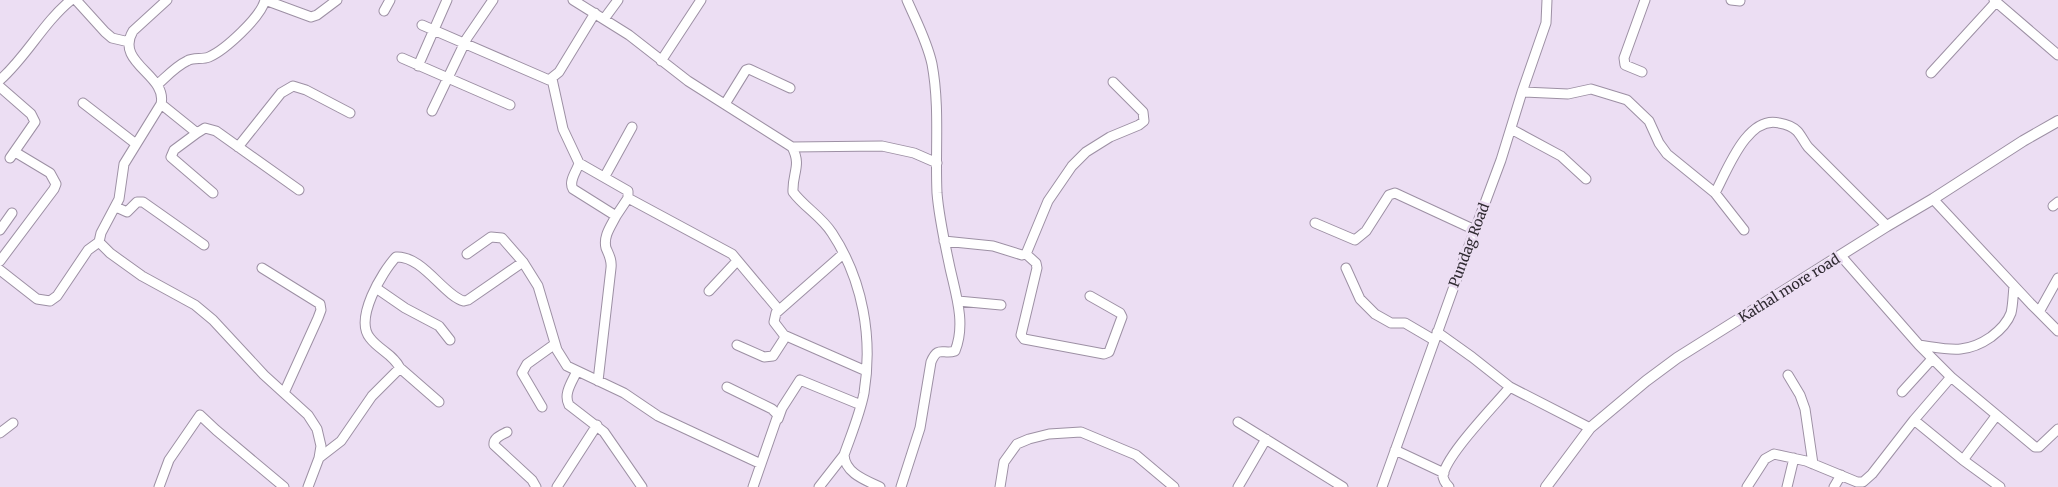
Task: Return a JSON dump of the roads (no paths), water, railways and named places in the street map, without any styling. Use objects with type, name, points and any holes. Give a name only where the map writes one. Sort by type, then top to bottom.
[{"type":"main road","name":"Kathal more road","points":[[1546,487],[1590,428],[1646,381],[1677,358],[1933,199],[2023,140],[2058,121]]},
{"type":"street","points":[[0,80],[16,64],[51,19],[71,0]]},
{"type":"street","points":[[76,0],[112,38],[129,42]]},
{"type":"street","points":[[166,0],[133,30],[129,42],[131,54],[162,93],[162,104],[124,164],[120,194],[116,207],[101,233],[100,242],[110,253],[142,276],[195,305],[308,415],[317,429],[320,446],[319,458],[308,487]]},
{"type":"street","points":[[157,85],[188,60],[205,58],[216,52],[250,24],[261,11],[265,0],[311,16],[317,15],[337,0]]},
{"type":"street","points":[[384,11],[390,0]]},
{"type":"street","points":[[418,66],[447,0]]},
{"type":"street","points":[[432,111],[465,44],[493,0]]},
{"type":"street","points":[[574,0],[604,19],[661,61],[792,147],[797,155],[798,164],[793,192],[826,223],[857,283],[865,313],[866,371],[861,405],[844,455],[819,487]]},
{"type":"street","points":[[604,19],[618,0]]},
{"type":"street","points":[[661,61],[701,0]]},
{"type":"street","points":[[901,487],[920,428],[929,369],[933,357],[939,351],[952,352],[958,346],[960,335],[958,301],[944,241],[938,195],[937,108],[932,65],[924,38],[907,0]]},
{"type":"street","name":"Pundag Road","points":[[1382,487],[1511,129],[1546,23],[1547,0]]},
{"type":"street","points":[[1642,72],[1626,65],[1624,58],[1645,0]]},
{"type":"street","points":[[1931,73],[1995,1],[2058,55]]},
{"type":"street","points":[[422,24],[549,80],[558,72],[595,13]]},
{"type":"street","points":[[402,58],[510,105]]},
{"type":"street","points":[[725,104],[746,70],[749,69],[790,88]]},
{"type":"street","points":[[552,79],[562,129],[579,162],[628,191],[628,198],[616,216],[606,238],[606,246],[612,261],[612,268],[598,381]]},
{"type":"street","points":[[1026,254],[1048,201],[1072,166],[1086,152],[1102,142],[1144,121],[1143,112],[1113,82]]},
{"type":"street","points":[[238,147],[281,93],[293,86],[306,90],[350,113]]},
{"type":"street","points":[[0,87],[34,118],[34,127],[13,155],[50,173],[56,184],[0,261]]},
{"type":"street","points":[[1522,92],[1568,94],[1591,89],[1627,100],[1649,121],[1658,143],[1666,154],[1715,193],[1744,230]]},
{"type":"street","points":[[83,103],[136,144]]},
{"type":"street","points":[[162,104],[197,132]]},
{"type":"street","points":[[1715,193],[1748,136],[1762,125],[1775,122],[1787,125],[1798,132],[1808,147],[1887,226]]},
{"type":"street","points":[[605,176],[632,126]]},
{"type":"street","points":[[213,193],[171,157],[174,150],[205,128],[209,128],[300,190]]},
{"type":"street","points":[[1511,129],[1561,156],[1586,179]]},
{"type":"street","points":[[792,147],[882,146],[914,154],[937,164]]},
{"type":"street","points":[[579,162],[571,181],[573,189],[616,216]]},
{"type":"street","points":[[1315,223],[1355,240],[1366,231],[1389,195],[1395,193],[1475,230]]},
{"type":"street","points":[[628,198],[721,247],[737,261],[779,310]]},
{"type":"street","points":[[1933,199],[2058,331]]},
{"type":"street","points":[[116,207],[127,212],[137,202],[143,202],[204,245]]},
{"type":"street","points":[[0,230],[12,213]]},
{"type":"street","points":[[467,254],[491,237],[496,236],[508,243],[538,286],[555,344],[563,362],[577,371],[624,393],[658,416],[761,464]]},
{"type":"street","points":[[944,241],[993,246],[1022,255],[1026,254],[1036,263],[1038,268],[1023,322],[1021,335],[1024,340],[1108,353],[1122,317],[1120,313],[1090,296]]},
{"type":"street","points":[[0,270],[37,299],[50,301],[57,296],[88,250],[100,242]]},
{"type":"street","points":[[843,254],[779,310],[773,320],[784,335],[866,371]]},
{"type":"street","points":[[439,402],[400,368],[393,357],[368,337],[364,323],[367,307],[376,288],[394,259],[399,256],[427,271],[455,296],[464,301],[523,262]]},
{"type":"street","points":[[1841,256],[1919,345],[1951,377],[1996,416],[2035,447],[2039,446],[2058,429]]},
{"type":"street","points":[[709,291],[737,261]]},
{"type":"street","points":[[262,268],[320,304],[321,310],[318,318],[284,393]]},
{"type":"street","points":[[1346,268],[1360,299],[1375,314],[1391,323],[1405,323],[1436,336],[1472,357],[1510,387],[1590,428]]},
{"type":"street","points":[[2039,312],[2058,278]]},
{"type":"street","points":[[1919,345],[1952,349],[1968,349],[1978,346],[1998,332],[2007,321],[2011,313],[2014,286]]},
{"type":"street","points":[[376,288],[405,308],[439,326],[450,340]]},
{"type":"street","points":[[958,301],[1001,305]]},
{"type":"street","points":[[737,345],[768,358],[777,351],[784,335]]},
{"type":"street","points":[[542,407],[522,373],[526,364],[555,344]]},
{"type":"street","points":[[1902,392],[1932,358]]},
{"type":"street","points":[[319,458],[341,441],[372,396],[400,368]]},
{"type":"street","points":[[577,371],[566,399],[569,405],[604,432],[642,487]]},
{"type":"street","points":[[1788,375],[1800,395],[1805,409],[1813,464]]},
{"type":"street","points":[[1747,487],[1769,456],[1780,454],[1813,464],[1865,484],[1914,420],[1951,377]]},
{"type":"street","points":[[753,487],[782,408],[800,380],[861,405]]},
{"type":"street","points":[[727,387],[772,409],[778,415],[778,419]]},
{"type":"street","points":[[1449,487],[1444,480],[1444,473],[1472,430],[1510,387]]},
{"type":"street","points":[[159,487],[169,460],[200,414],[216,430],[284,487]]},
{"type":"street","points":[[1963,460],[1996,416]]},
{"type":"street","points":[[1914,420],[2000,487]]},
{"type":"street","points":[[1238,422],[1343,487]]},
{"type":"street","points":[[0,433],[13,423]]},
{"type":"street","points":[[557,487],[597,425]]},
{"type":"street","points":[[507,432],[497,438],[494,445],[532,480],[536,487]]},
{"type":"street","points":[[1000,487],[1004,462],[1017,444],[1049,434],[1081,432],[1136,455],[1174,487]]},
{"type":"street","points":[[1238,487],[1266,439]]},
{"type":"street","points":[[1395,450],[1444,473]]},
{"type":"street","points":[[844,455],[846,466],[880,487]]},
{"type":"street","points":[[1787,487],[1794,458]]},
{"type":"street","points":[[1834,487],[1841,475]]}]
